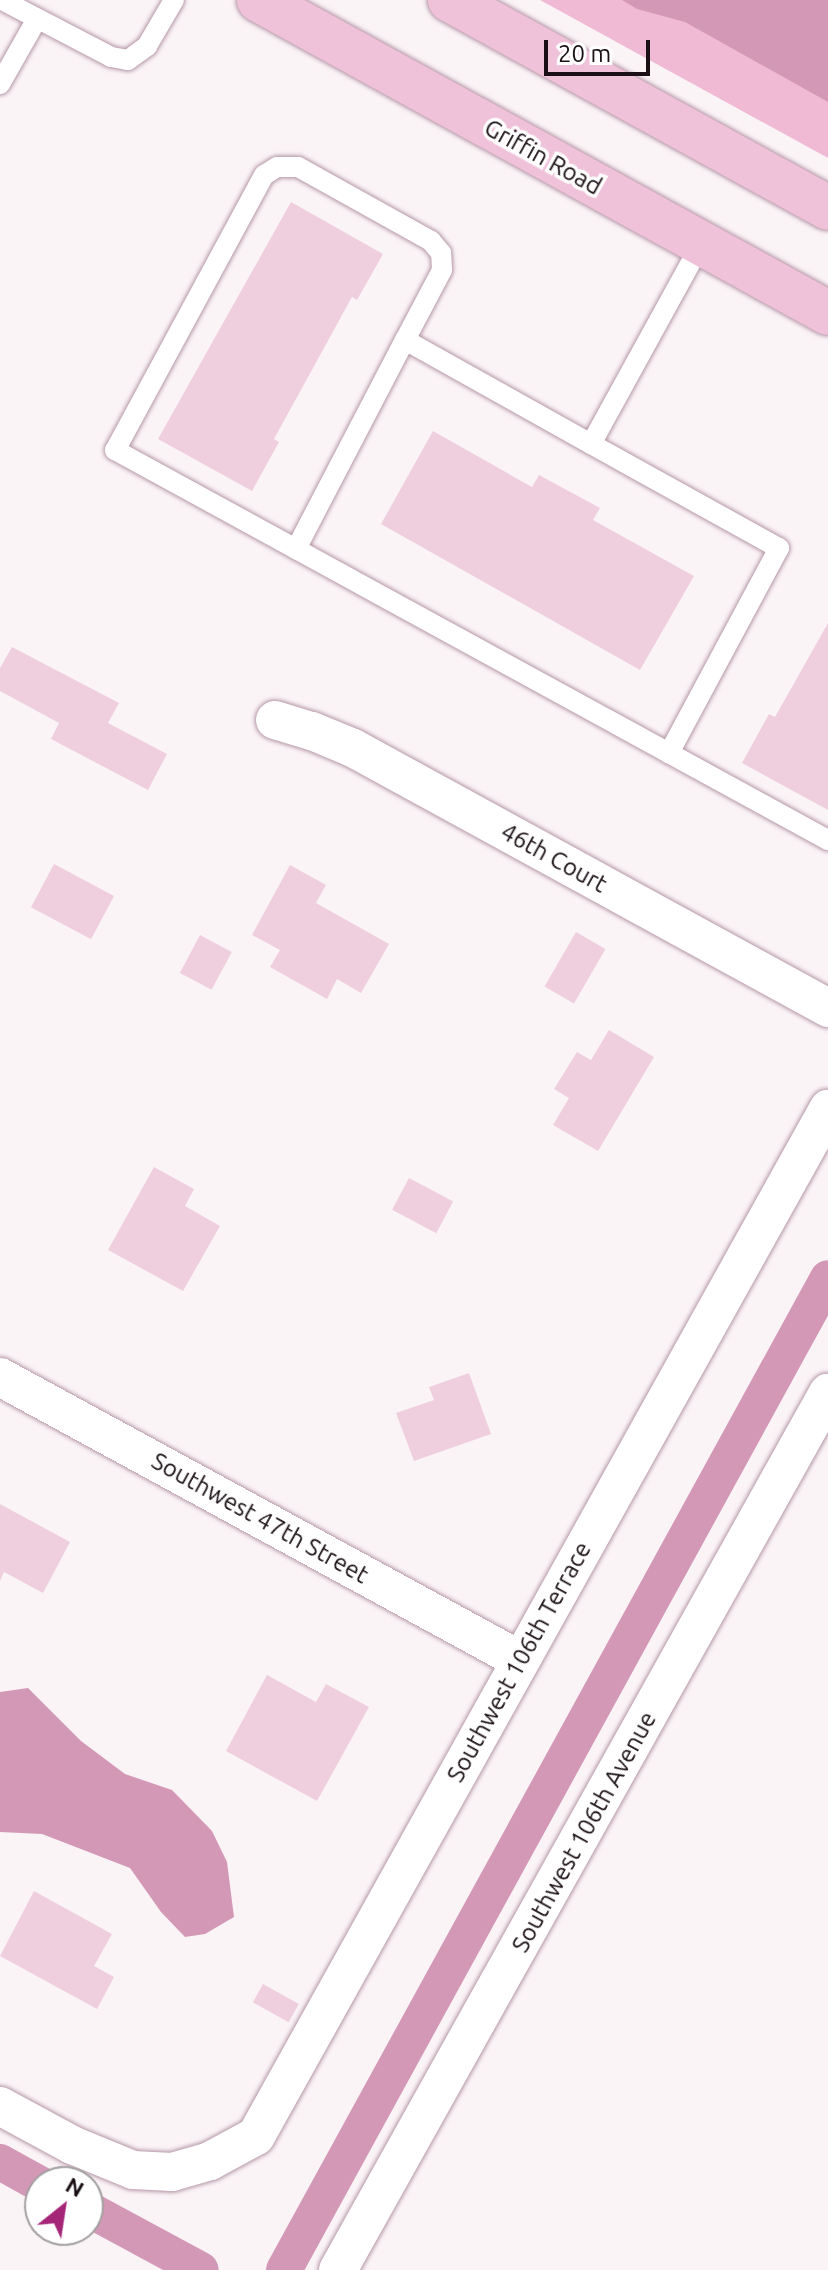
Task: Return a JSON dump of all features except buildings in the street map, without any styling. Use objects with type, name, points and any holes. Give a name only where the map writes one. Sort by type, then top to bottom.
[{"type":"main road","name":"Griffin Road","points":[[259,0],[828,313]]},
{"type":"main road","points":[[450,0],[828,208]]},
{"type":"street","name":"46th Court","points":[[275,720],[353,748],[828,1008]]},
{"type":"street","name":"Southwest 106th Terrace","points":[[0,2106],[72,2145],[133,2170],[172,2172],[210,2161],[256,2136],[828,1109]]},
{"type":"street","name":"Southwest 47th Street","points":[[0,1377],[520,1660]]},
{"type":"street","name":"Southwest 106th Avenue","points":[[338,2270],[828,1393]]},
{"type":"lane","points":[[2,0],[111,57],[128,60],[147,46],[174,0]]},
{"type":"lane","points":[[0,84],[37,19]]},
{"type":"lane","points":[[296,549],[442,270],[441,253],[431,241],[298,167],[277,167],[264,175],[115,450],[828,840]]},
{"type":"lane","points":[[591,444],[701,244]]},
{"type":"lane","points":[[405,340],[779,548],[669,753]]},
{"type":"shaded area","points":[[540,0],[828,0],[828,158]]},
{"type":"shaded area","points":[[622,0],[828,0],[828,102],[685,22],[637,9]]},
{"type":"shaded area","points":[[28,1688],[81,1741],[125,1774],[172,1790],[212,1831],[227,1862],[234,1917],[205,1934],[185,1937],[161,1912],[130,1868],[42,1834],[0,1832],[0,1692]]},
{"type":"waterway","points":[[284,2270],[828,1278]]},
{"type":"waterway","points":[[0,2162],[24,2175]]},
{"type":"waterway","points":[[104,2218],[201,2270]]}]
